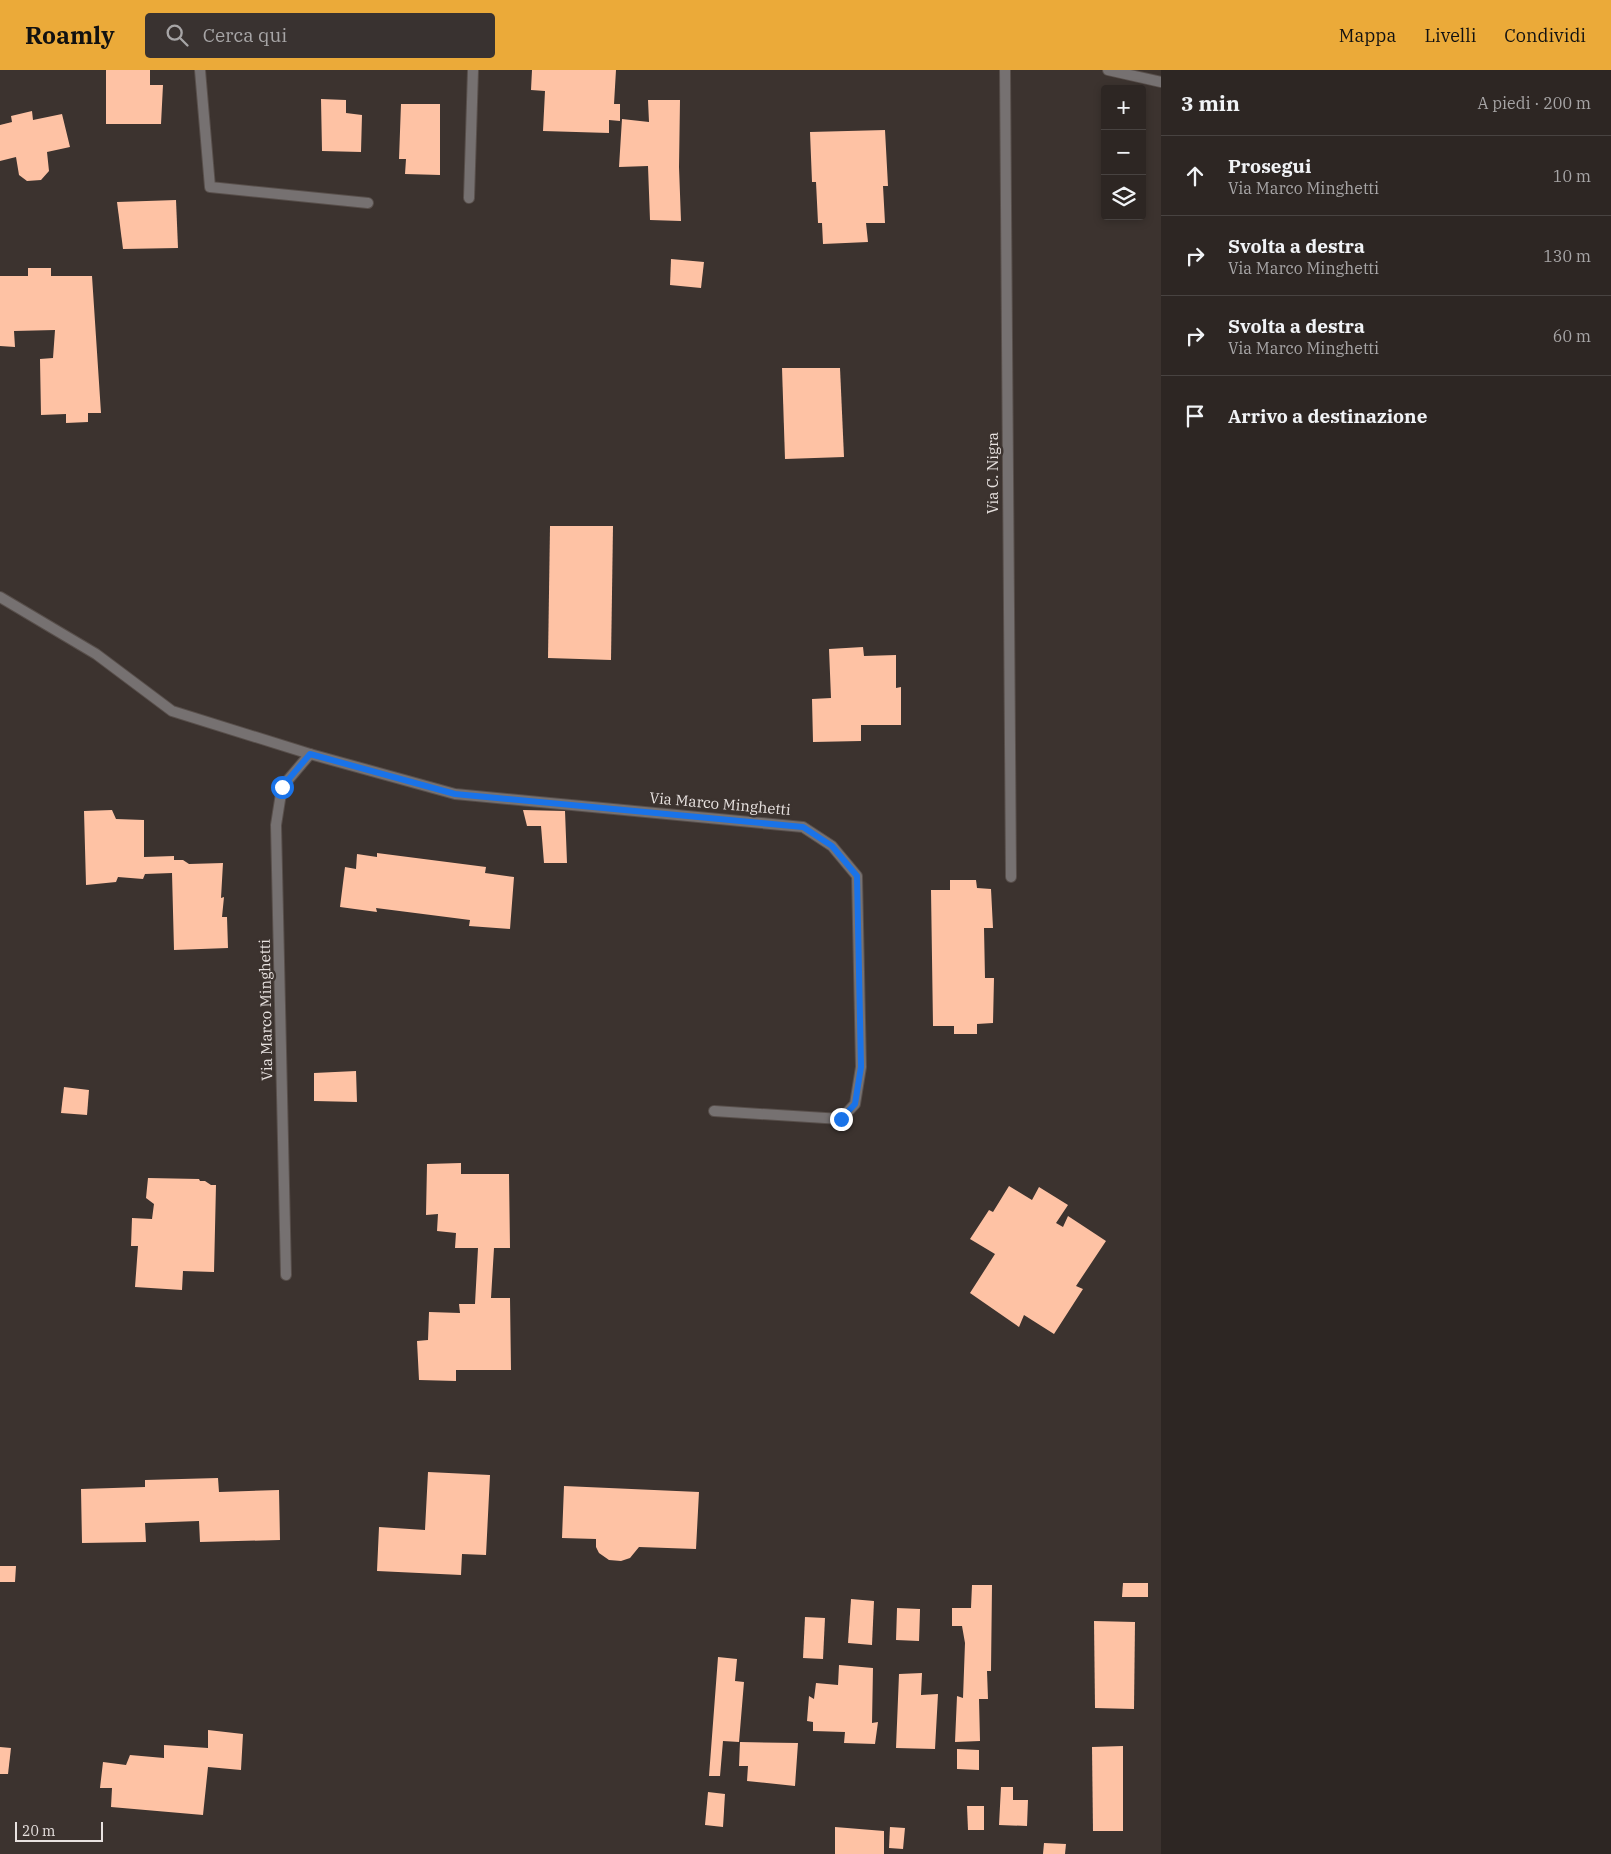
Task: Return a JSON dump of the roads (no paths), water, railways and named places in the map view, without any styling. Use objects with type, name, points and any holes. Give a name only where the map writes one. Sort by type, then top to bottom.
[{"type":"street","points":[[200,70],[210,187],[368,203]]},
{"type":"street","points":[[468,198],[473,70]]},
{"type":"street","name":"Via C. Nigra","points":[[1005,70],[1012,877]]},
{"type":"street","points":[[1108,70],[1161,82]]},
{"type":"street","name":"Via Marco Minghetti","points":[[0,597],[96,654],[172,712],[310,754],[455,794],[803,827],[832,846],[857,876],[861,1067],[855,1104],[841,1119],[714,1111]]},
{"type":"street","name":"Via Marco Minghetti","points":[[286,1275],[276,825],[282,787],[310,754]]}]
